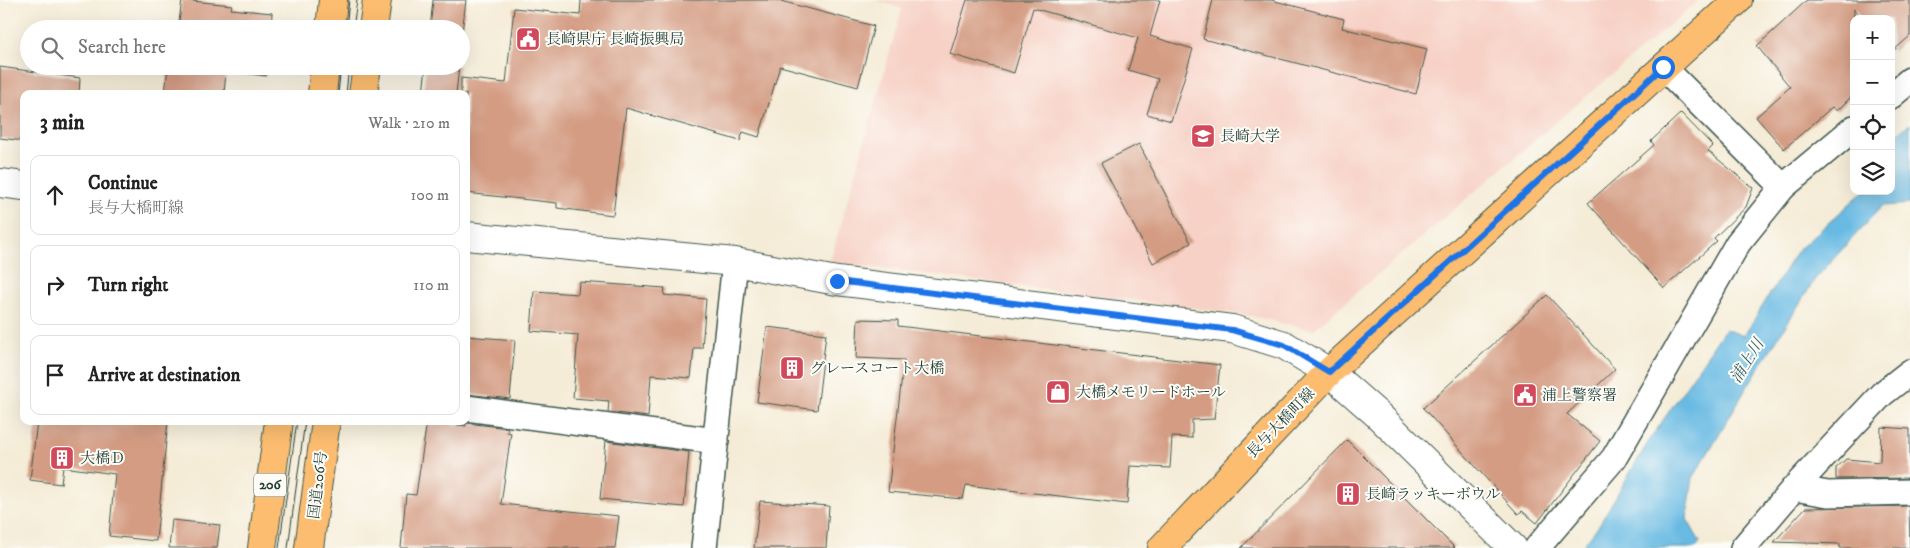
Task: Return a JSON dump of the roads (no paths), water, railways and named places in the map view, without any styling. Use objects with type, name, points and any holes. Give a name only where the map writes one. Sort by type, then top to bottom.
[{"type":"main road","points":[[331,20],[333,0]]},
{"type":"main road","points":[[374,20],[377,0]]},
{"type":"main road","name":"長与大橋町線","points":[[1162,548],[1329,372],[1738,0]]},
{"type":"main road","points":[[322,90],[324,75]]},
{"type":"main road","points":[[364,90],[366,75]]},
{"type":"main road","name":"206","points":[[262,548],[278,425]]},
{"type":"main road","name":"国道206号","points":[[310,548],[325,425]]},
{"type":"street","points":[[1663,67],[1783,187]]},
{"type":"street","points":[[1895,93],[1910,80]]},
{"type":"street","points":[[1537,548],[1614,458],[1738,243],[1783,187],[1850,131]]},
{"type":"street","points":[[0,183],[20,186]]},
{"type":"street","points":[[470,236],[735,262],[837,281],[1232,330],[1284,345],[1329,372],[1378,415],[1513,548]]},
{"type":"street","points":[[704,548],[735,262]]},
{"type":"street","points":[[1743,548],[1794,488],[1882,394],[1910,372]]},
{"type":"street","points":[[470,409],[716,441]]},
{"type":"street","points":[[1794,488],[1828,494],[1910,492]]},
{"type":"water","name":"浦上川","points":[[1910,124],[1910,204],[1882,206],[1815,279],[1747,387],[1693,478],[1687,519],[1700,542],[1695,548],[1581,548],[1599,525],[1647,444],[1725,329],[1744,336],[1796,252],[1860,195],[1895,195],[1895,163],[1898,160],[1895,157],[1895,135]]},
{"type":"tram line","points":[[347,20],[349,0]]},
{"type":"tram line","points":[[354,20],[357,0]]},
{"type":"tram line","points":[[338,90],[340,75]]},
{"type":"tram line","points":[[346,90],[348,75]]},
{"type":"tram line","points":[[279,548],[296,425]]},
{"type":"tram line","points":[[288,548],[304,425]]},
{"type":"place","name":"長崎県庁 長崎振興局","points":[[528,39]]},
{"type":"place","name":"長崎大学","points":[[1203,136]]},
{"type":"place","name":"グレースコート大橋","points":[[792,368]]},
{"type":"place","name":"大橋メモリードホール","points":[[1058,392]]},
{"type":"place","name":"浦上警察署","points":[[1525,395]]},
{"type":"place","name":"大橋Ｄ","points":[[62,458]]},
{"type":"place","name":"長崎ラッキーボウル","points":[[1348,494]]}]
